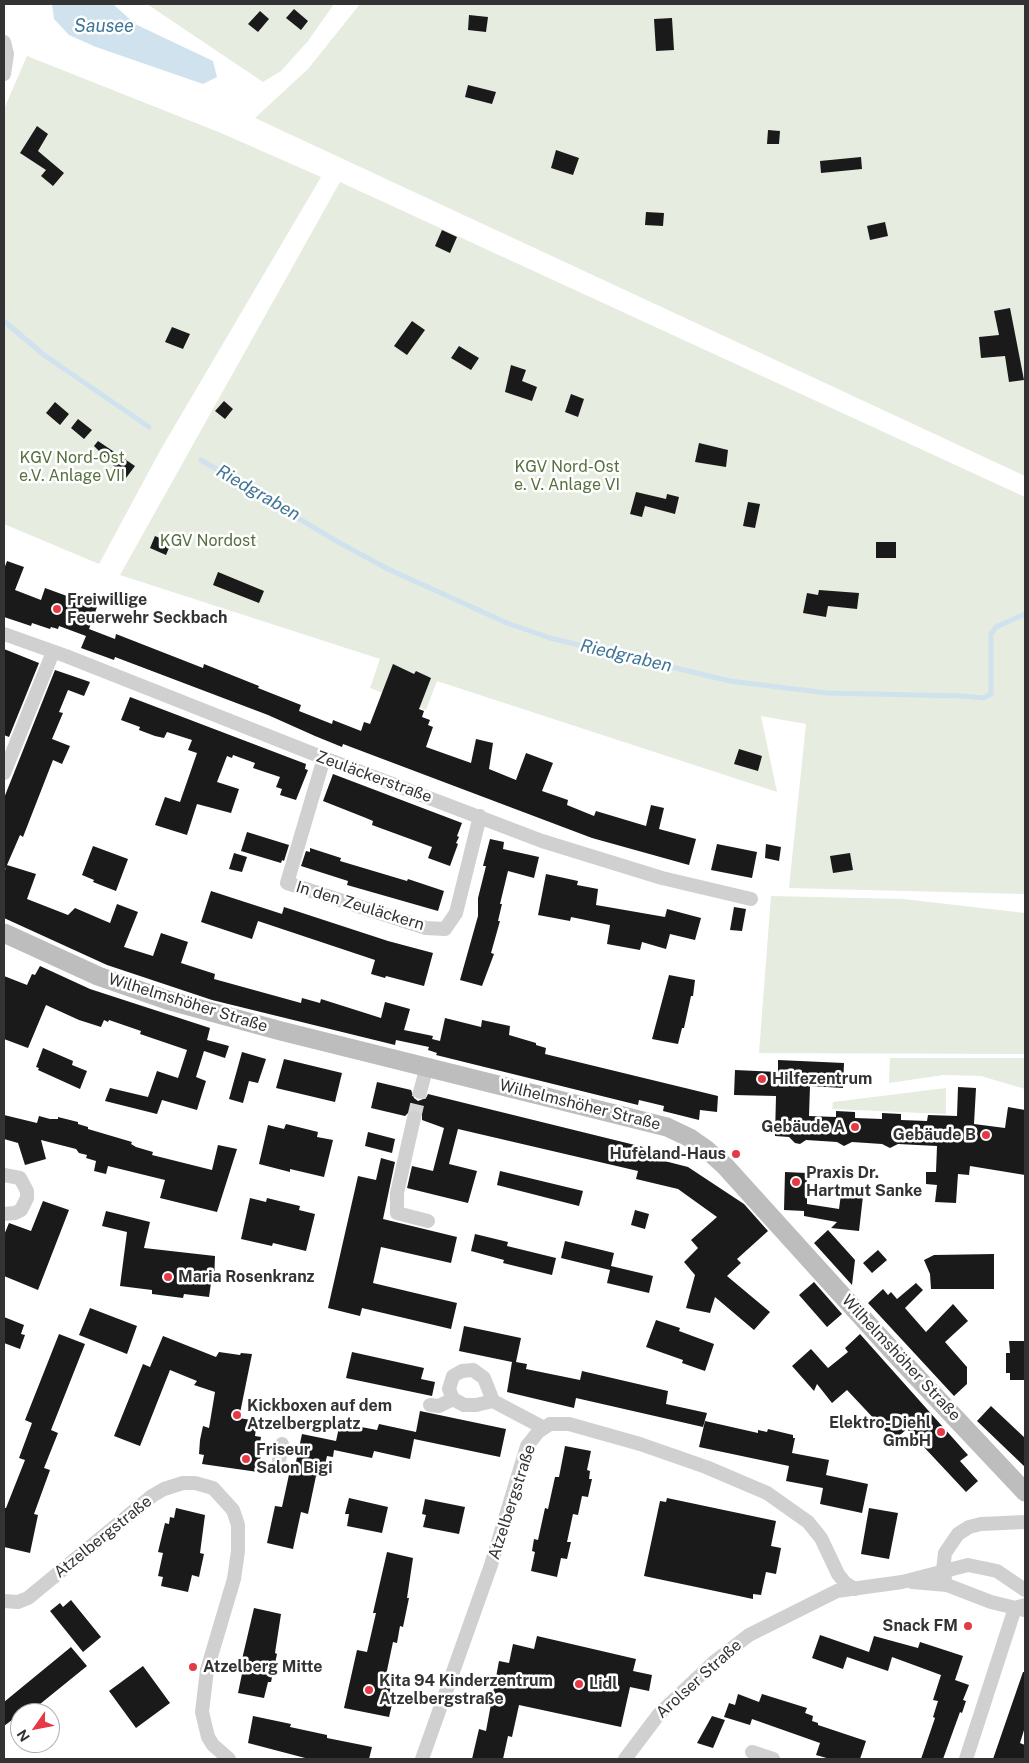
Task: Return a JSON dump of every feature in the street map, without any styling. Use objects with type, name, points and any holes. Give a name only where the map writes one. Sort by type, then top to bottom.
[{"type":"main road","name":"Wilhelmshöher Straße","points":[[4,932],[98,976],[167,1000],[274,1029],[667,1126],[707,1150],[725,1166],[897,1356],[1025,1492]]},
{"type":"street","points":[[4,42],[7,54],[4,74]]},
{"type":"street","name":"Zeuläckerstraße","points":[[4,634],[324,758],[598,860],[662,878],[751,899]]},
{"type":"street","points":[[4,773],[53,652]]},
{"type":"street","name":"In den Zeuläckern","points":[[324,758],[287,883],[426,928],[445,929],[456,913],[480,816]]},
{"type":"street","points":[[420,1092],[427,1066]]},
{"type":"street","points":[[414,1118],[397,1193],[396,1214],[428,1220]]},
{"type":"street","points":[[4,1175],[20,1178],[28,1191],[28,1198],[21,1210],[15,1213],[4,1214]]},
{"type":"street","points":[[493,1401],[476,1405],[464,1405],[453,1399],[449,1389],[453,1376],[462,1371],[473,1370],[484,1378],[493,1401],[544,1428]]},
{"type":"street","points":[[430,1405],[439,1406],[453,1399]]},
{"type":"street","name":"Atzelbergstraße","points":[[422,1759],[491,1565],[528,1446],[550,1424],[569,1424],[632,1441],[706,1467],[767,1493],[808,1522],[821,1538],[838,1574],[845,1583],[856,1589]]},
{"type":"street","points":[[279,1460],[282,1444]]},
{"type":"street","name":"Atzelbergstraße","points":[[4,1601],[18,1602],[28,1598],[152,1496],[164,1489],[195,1483],[213,1488],[233,1510],[238,1525],[238,1551],[234,1579],[206,1675],[202,1712],[212,1745],[229,1759]]},
{"type":"street","points":[[946,1584],[943,1570],[945,1553],[950,1543],[958,1534],[969,1527],[1025,1522]]},
{"type":"street","name":"Arolser Straße","points":[[625,1759],[659,1714],[714,1662],[749,1635],[837,1592],[902,1582],[968,1565],[982,1566],[997,1571],[1025,1590]]},
{"type":"street","name":"Arolser Straße","points":[[902,1582],[946,1584],[991,1602],[1022,1608]]},
{"type":"street","points":[[966,1759],[1022,1608]]},
{"type":"street","points":[[752,1752],[773,1759]]},
{"type":"green space","points":[[147,4],[334,4],[308,41],[281,71],[263,82]]},
{"type":"green space","points":[[360,4],[1025,4],[1025,476],[255,118],[308,69]]},
{"type":"green space","name":"KGV Nord-Ost e.V. Anlage VII","points":[[27,56],[221,133],[321,177],[161,449],[99,564],[4,524],[4,109]]},
{"type":"green space","name":"KGV Nord-Ost e. V. Anlage VI","points":[[340,182],[1025,497],[1025,894],[789,888],[806,724],[761,716],[777,792],[437,681],[426,710],[370,688],[380,659],[120,575]]},
{"type":"green space","points":[[771,896],[903,899],[1025,913],[1025,1054],[759,1053]]},
{"type":"green space","points":[[890,1058],[1025,1058],[1025,1089],[981,1076],[943,1075],[889,1083]]},
{"type":"green space","points":[[946,1088],[946,1114],[832,1109],[833,1102]]},
{"type":"water","name":"Sausee","points":[[52,4],[113,4],[135,24],[213,61],[217,77],[203,84],[96,47],[69,35],[54,19]]},
{"type":"building","points":[[294,9],[308,21],[301,30],[286,18]]},
{"type":"building","points":[[260,11],[269,19],[258,32],[248,24]]},
{"type":"building","points":[[469,15],[488,17],[486,32],[468,30]]},
{"type":"building","points":[[672,18],[674,50],[656,51],[654,19]]},
{"type":"building","points":[[468,85],[496,92],[492,104],[465,97]]},
{"type":"building","points":[[37,126],[48,134],[38,151],[64,173],[53,186],[41,176],[46,170],[20,153]]},
{"type":"building","points":[[768,130],[780,131],[779,144],[767,144]]},
{"type":"building","points":[[556,150],[579,158],[573,175],[551,168]]},
{"type":"building","points":[[861,157],[862,169],[821,173],[820,161]]},
{"type":"building","points":[[646,212],[664,213],[663,226],[645,225]]},
{"type":"building","points":[[885,222],[888,236],[870,240],[867,226]]},
{"type":"building","points":[[442,230],[457,237],[450,253],[435,246]]},
{"type":"building","points":[[1010,308],[1024,380],[1009,382],[1005,356],[981,358],[979,337],[999,335],[994,311]]},
{"type":"building","points":[[412,321],[425,330],[407,355],[394,346]]},
{"type":"building","points":[[172,327],[190,334],[183,349],[165,342]]},
{"type":"building","points":[[459,346],[479,358],[471,370],[451,358]]},
{"type":"building","points":[[511,365],[526,370],[522,381],[537,387],[532,401],[505,392]]},
{"type":"building","points":[[571,394],[584,399],[578,417],[565,412]]},
{"type":"building","points":[[224,401],[233,409],[225,419],[215,411]]},
{"type":"building","points":[[55,402],[69,414],[60,425],[46,413]]},
{"type":"building","points":[[78,419],[92,430],[84,439],[71,428]]},
{"type":"building","points":[[98,441],[135,466],[126,478],[94,446]]},
{"type":"building","points":[[699,443],[728,450],[726,467],[695,462]]},
{"type":"building","points":[[636,492],[666,499],[667,494],[679,497],[675,514],[645,506],[642,517],[630,514]]},
{"type":"building","points":[[748,502],[760,504],[755,528],[743,526]]},
{"type":"building","points":[[155,536],[171,543],[166,555],[150,548]]},
{"type":"building","points":[[876,542],[896,542],[896,558],[876,558]]},
{"type":"building","points":[[7,561],[24,567],[15,590],[41,600],[45,588],[97,607],[89,629],[115,639],[116,634],[203,668],[204,664],[301,705],[299,711],[332,724],[333,720],[361,731],[364,722],[370,724],[393,664],[414,674],[416,671],[431,678],[419,709],[424,711],[422,717],[430,720],[428,725],[433,727],[426,747],[471,763],[476,739],[493,743],[489,769],[516,780],[526,753],[553,763],[542,791],[568,800],[567,805],[594,816],[596,811],[646,826],[651,805],[664,808],[659,829],[696,839],[689,865],[592,838],[343,744],[342,747],[268,715],[115,657],[114,660],[81,648],[86,636],[59,626],[58,629],[51,627],[50,629],[32,623],[31,626],[4,617],[4,569]]},
{"type":"building","points":[[218,572],[264,591],[259,603],[213,585]]},
{"type":"building","points":[[819,590],[859,593],[857,609],[828,606],[826,617],[803,613],[807,593],[818,595]]},
{"type":"building","points":[[4,649],[39,663],[9,737],[4,735]]},
{"type":"building","points":[[55,670],[90,682],[84,696],[68,690],[59,712],[63,713],[52,739],[70,746],[62,764],[53,760],[23,837],[20,835],[4,872],[4,798]]},
{"type":"building","points":[[130,697],[306,764],[305,769],[308,770],[296,800],[280,795],[282,789],[276,787],[280,777],[253,768],[255,763],[233,755],[232,758],[227,756],[217,782],[239,789],[231,813],[197,804],[187,835],[155,825],[165,797],[180,802],[197,753],[188,750],[192,740],[167,732],[164,738],[155,736],[139,730],[140,727],[121,720]]},
{"type":"building","points":[[739,749],[762,756],[758,771],[734,764]]},
{"type":"building","points":[[333,774],[462,823],[457,836],[459,837],[456,843],[458,844],[450,866],[428,858],[432,847],[372,825],[373,821],[323,801]]},
{"type":"building","points":[[247,832],[289,845],[284,861],[282,860],[281,863],[241,851]]},
{"type":"building","points":[[490,839],[504,842],[503,849],[539,857],[534,878],[508,871],[500,904],[502,904],[498,921],[500,921],[491,953],[494,954],[482,986],[460,980],[478,916],[478,898]]},
{"type":"building","points":[[717,844],[757,852],[752,878],[711,870]]},
{"type":"building","points":[[766,844],[781,847],[779,861],[765,858]]},
{"type":"building","points":[[93,846],[128,859],[116,891],[93,882],[94,880],[82,875]]},
{"type":"building","points":[[310,848],[341,858],[340,861],[407,881],[408,879],[444,891],[438,911],[347,885],[348,881],[301,866],[306,851],[310,852]]},
{"type":"building","points":[[234,853],[247,857],[242,872],[229,869]]},
{"type":"building","points":[[850,853],[853,870],[833,873],[830,856]]},
{"type":"building","points":[[7,865],[36,874],[27,899],[68,915],[75,908],[110,923],[117,904],[138,912],[124,947],[153,956],[161,933],[188,942],[181,963],[215,974],[214,979],[301,1003],[302,998],[320,1003],[321,999],[381,1018],[385,1002],[410,1009],[404,1030],[433,1036],[432,1039],[440,1041],[445,1018],[481,1027],[482,1020],[510,1026],[509,1035],[546,1048],[545,1054],[718,1096],[717,1112],[700,1110],[699,1120],[663,1111],[664,1106],[639,1100],[638,1105],[436,1055],[437,1053],[428,1050],[429,1047],[396,1040],[395,1045],[212,1000],[107,965],[4,918],[4,873]]},
{"type":"building","points":[[546,874],[578,881],[577,885],[598,889],[596,905],[665,917],[667,909],[701,918],[695,940],[670,934],[666,949],[642,942],[640,950],[607,944],[610,925],[571,917],[570,921],[538,915]]},
{"type":"building","points":[[211,891],[282,914],[284,907],[388,941],[433,953],[424,986],[371,974],[375,960],[258,921],[252,939],[201,922]]},
{"type":"building","points":[[734,907],[746,909],[742,931],[730,930]]},
{"type":"building","points":[[40,966],[90,989],[210,1028],[207,1040],[229,1046],[225,1058],[204,1051],[196,1077],[206,1081],[197,1110],[162,1100],[157,1114],[105,1101],[110,1088],[148,1097],[157,1071],[178,1078],[187,1050],[140,1034],[141,1031],[109,1020],[108,1022],[104,1020],[101,1027],[79,1020],[46,1005],[28,1048],[4,1039],[4,976],[27,985],[32,974],[35,975]]},
{"type":"building","points":[[669,975],[695,980],[693,996],[691,996],[684,1028],[682,1028],[678,1044],[652,1039]]},
{"type":"building","points":[[43,1048],[73,1061],[72,1065],[87,1071],[80,1089],[38,1070],[39,1068],[36,1067]]},
{"type":"building","points":[[242,1052],[266,1059],[258,1083],[249,1081],[243,1103],[229,1099]]},
{"type":"building","points":[[284,1059],[342,1073],[335,1102],[276,1088]]},
{"type":"building","points":[[778,1060],[844,1063],[843,1088],[810,1086],[809,1116],[836,1117],[836,1111],[855,1112],[855,1118],[882,1119],[882,1113],[901,1114],[901,1120],[927,1121],[928,1115],[957,1116],[958,1087],[976,1088],[974,1124],[1005,1128],[1008,1107],[1025,1110],[1025,1175],[970,1166],[969,1175],[958,1174],[956,1203],[935,1202],[937,1185],[926,1184],[926,1172],[936,1172],[937,1146],[898,1144],[890,1148],[882,1144],[852,1142],[844,1146],[837,1142],[806,1140],[800,1144],[795,1143],[789,1137],[775,1136],[776,1096],[734,1095],[735,1070],[778,1072]]},
{"type":"building","points":[[377,1082],[411,1090],[414,1098],[418,1101],[426,1098],[428,1094],[643,1147],[641,1155],[688,1167],[744,1204],[768,1231],[737,1259],[741,1263],[727,1276],[770,1312],[754,1330],[715,1297],[710,1313],[686,1308],[695,1275],[684,1262],[698,1248],[691,1240],[717,1217],[678,1189],[636,1179],[638,1171],[458,1129],[449,1164],[477,1171],[468,1203],[407,1188],[412,1166],[433,1171],[444,1128],[422,1120],[422,1115],[416,1110],[411,1110],[405,1116],[371,1108]]},
{"type":"building","points":[[4,1115],[37,1123],[39,1116],[50,1119],[58,1119],[58,1117],[78,1122],[78,1124],[88,1127],[88,1129],[132,1142],[131,1144],[136,1147],[153,1152],[152,1155],[212,1170],[218,1145],[237,1149],[217,1212],[160,1198],[165,1180],[108,1166],[106,1174],[94,1171],[96,1161],[86,1158],[87,1155],[79,1153],[76,1149],[41,1140],[46,1159],[25,1165],[18,1143],[4,1139]]},
{"type":"building","points":[[286,1124],[318,1132],[317,1137],[333,1140],[324,1177],[290,1169],[290,1172],[259,1164],[268,1125],[284,1129]]},
{"type":"building","points":[[368,1132],[395,1139],[392,1153],[365,1146]]},
{"type":"building","points":[[381,1158],[395,1162],[383,1219],[457,1237],[451,1263],[381,1247],[373,1283],[457,1303],[451,1329],[362,1308],[360,1316],[328,1308],[358,1176],[376,1180]]},
{"type":"building","points":[[500,1171],[583,1191],[579,1206],[497,1185]]},
{"type":"building","points":[[785,1172],[807,1173],[807,1204],[839,1209],[841,1194],[863,1196],[859,1231],[831,1228],[837,1222],[804,1216],[804,1211],[784,1210]]},
{"type":"building","points":[[250,1198],[266,1202],[267,1198],[300,1206],[299,1210],[315,1214],[306,1251],[273,1243],[272,1246],[241,1239]]},
{"type":"building","points":[[43,1201],[69,1210],[38,1290],[4,1276],[4,1235],[9,1223],[31,1231]]},
{"type":"building","points":[[635,1210],[649,1214],[645,1229],[631,1225]]},
{"type":"building","name":"Maria Rosenkranz","points":[[106,1211],[150,1222],[144,1248],[215,1256],[214,1283],[211,1283],[209,1297],[184,1294],[183,1298],[152,1294],[152,1290],[120,1286],[127,1232],[102,1226]]},
{"type":"building","points":[[828,1230],[855,1260],[852,1285],[814,1243]]},
{"type":"building","points":[[475,1234],[508,1242],[507,1246],[556,1258],[552,1275],[503,1263],[504,1260],[471,1251]]},
{"type":"building","points":[[565,1241],[614,1253],[611,1266],[653,1276],[649,1293],[607,1283],[610,1270],[561,1258]]},
{"type":"building","points":[[878,1250],[887,1260],[872,1273],[863,1263]]},
{"type":"building","points":[[994,1254],[994,1289],[931,1289],[930,1274],[924,1260],[934,1255]]},
{"type":"building","points":[[814,1282],[842,1314],[827,1327],[799,1295]]},
{"type":"building","points":[[916,1283],[923,1290],[905,1308],[926,1332],[953,1304],[968,1321],[945,1342],[967,1367],[967,1384],[954,1396],[868,1303],[883,1289],[888,1295],[891,1292],[897,1299]]},
{"type":"building","points":[[90,1308],[137,1326],[127,1354],[79,1335]]},
{"type":"building","points":[[4,1317],[24,1325],[21,1334],[25,1335],[20,1349],[4,1343]]},
{"type":"building","points":[[656,1320],[680,1328],[679,1331],[714,1344],[705,1371],[682,1363],[683,1360],[646,1347]]},
{"type":"building","points":[[464,1326],[521,1338],[516,1362],[527,1364],[526,1369],[580,1380],[582,1371],[668,1391],[666,1404],[707,1413],[703,1427],[576,1398],[574,1408],[507,1392],[512,1362],[459,1351]]},
{"type":"building","points":[[59,1334],[85,1344],[51,1430],[58,1433],[44,1468],[50,1470],[34,1514],[38,1515],[30,1553],[4,1547],[4,1508],[6,1508],[25,1460],[19,1458],[32,1423],[25,1420]]},
{"type":"building","points":[[860,1334],[968,1455],[960,1461],[978,1481],[966,1492],[907,1429],[894,1440],[847,1390],[832,1403],[817,1384],[814,1391],[792,1366],[811,1349],[828,1368],[848,1352],[845,1348]]},
{"type":"building","points":[[163,1336],[216,1357],[219,1352],[240,1355],[241,1353],[252,1354],[239,1418],[257,1421],[255,1436],[261,1437],[259,1450],[262,1450],[258,1472],[202,1464],[204,1455],[199,1454],[200,1440],[203,1426],[209,1428],[215,1392],[194,1385],[197,1381],[170,1370],[140,1446],[114,1436],[143,1364],[150,1367]]},
{"type":"building","points":[[1009,1341],[1025,1341],[1025,1380],[1010,1380],[1010,1373],[1006,1373],[1006,1353],[1010,1353]]},
{"type":"building","points":[[352,1352],[424,1368],[421,1379],[435,1382],[432,1396],[346,1378]]},
{"type":"building","points":[[991,1406],[1025,1438],[1025,1467],[977,1421]]},
{"type":"building","points":[[420,1411],[506,1429],[500,1457],[414,1439],[410,1459],[374,1451],[372,1458],[334,1450],[333,1457],[327,1456],[322,1477],[316,1476],[308,1514],[301,1512],[293,1549],[267,1543],[275,1506],[282,1507],[290,1470],[294,1471],[302,1434],[336,1441],[340,1423],[377,1430],[379,1424],[416,1432]]},
{"type":"building","points":[[705,1421],[758,1433],[758,1430],[767,1432],[768,1429],[793,1435],[793,1438],[795,1438],[792,1453],[829,1460],[826,1475],[868,1484],[862,1513],[820,1504],[823,1488],[786,1481],[789,1466],[699,1447]]},
{"type":"building","points":[[565,1446],[591,1451],[587,1470],[590,1471],[589,1479],[592,1479],[588,1497],[582,1496],[578,1515],[573,1514],[567,1542],[571,1542],[567,1559],[561,1558],[557,1577],[531,1571],[535,1552],[532,1551],[534,1539],[538,1540],[545,1508],[548,1509],[555,1477],[559,1477]]},
{"type":"building","points":[[349,1498],[388,1507],[382,1533],[347,1526],[349,1514],[345,1514]]},
{"type":"building","points":[[667,1498],[776,1521],[771,1546],[781,1548],[776,1574],[766,1572],[761,1595],[753,1594],[753,1599],[644,1576],[660,1501],[666,1502]]},
{"type":"building","points":[[425,1499],[465,1507],[459,1534],[423,1527],[426,1515],[422,1514]]},
{"type":"building","points":[[176,1508],[205,1515],[200,1553],[204,1554],[199,1577],[192,1575],[188,1592],[161,1586],[163,1577],[158,1576],[163,1553],[158,1552],[165,1523],[169,1524],[170,1517],[174,1518]]},
{"type":"building","points":[[869,1508],[898,1513],[889,1559],[861,1554]]},
{"type":"building","points":[[387,1552],[413,1558],[407,1598],[409,1598],[403,1627],[400,1626],[397,1643],[393,1642],[385,1680],[392,1681],[388,1699],[393,1700],[389,1717],[344,1708],[357,1650],[367,1652],[376,1613],[373,1613]]},
{"type":"building","points":[[71,1600],[101,1637],[83,1652],[50,1611],[60,1603],[63,1607]]},
{"type":"building","points":[[254,1608],[281,1614],[275,1653],[277,1654],[271,1682],[268,1682],[264,1698],[238,1693],[243,1669],[240,1668]]},
{"type":"building","points":[[820,1635],[869,1652],[874,1636],[918,1648],[920,1642],[963,1656],[955,1680],[969,1685],[963,1700],[966,1701],[962,1713],[960,1712],[943,1759],[921,1759],[935,1718],[933,1717],[938,1701],[933,1700],[941,1675],[892,1657],[888,1671],[847,1657],[843,1669],[812,1658]]},
{"type":"building","points":[[537,1636],[636,1659],[633,1671],[652,1675],[649,1691],[630,1687],[621,1727],[519,1705],[512,1737],[508,1736],[503,1759],[472,1759],[479,1729],[486,1731],[499,1661],[509,1663],[513,1644],[534,1649]]},
{"type":"building","points":[[71,1647],[87,1666],[41,1703],[10,1703],[10,1722],[4,1726],[4,1702]]},
{"type":"building","points":[[143,1666],[170,1703],[136,1728],[109,1691]]},
{"type":"building","points":[[1023,1672],[1025,1672],[1025,1727],[1020,1743],[1025,1745],[1025,1759],[993,1759]]},
{"type":"building","points":[[738,1694],[759,1702],[762,1694],[807,1708],[805,1713],[813,1716],[812,1721],[818,1723],[818,1725],[866,1741],[860,1759],[830,1759],[816,1755],[820,1743],[752,1719],[750,1725],[724,1717],[729,1703],[735,1705]]},
{"type":"building","points":[[253,1716],[291,1724],[290,1727],[327,1735],[327,1738],[372,1747],[369,1759],[309,1759],[248,1743]]},
{"type":"building","points":[[712,1716],[725,1720],[713,1748],[697,1743]]},
{"type":"waterway","name":"Riedgraben","points":[[4,321],[44,355],[149,427]]},
{"type":"waterway","name":"Riedgraben","points":[[201,460],[338,542],[388,569],[507,623],[550,638],[730,681],[827,693],[983,698],[991,694],[991,634],[996,627],[1025,614]]},
{"type":"tunnel","points":[[414,1118],[420,1092]]},
{"type":"place","name":"Freiwillige Feuerwehr Seckbach","points":[[57,609]]},
{"type":"place","name":"Hilfezentrum","points":[[762,1079]]},
{"type":"place","name":"Gebäude A","points":[[855,1127]]},
{"type":"place","name":"Gebäude B","points":[[986,1135]]},
{"type":"place","name":"Hufeland-Haus","points":[[736,1154]]},
{"type":"place","name":"Praxis Dr. Hartmut Sanke","points":[[796,1182]]},
{"type":"place","name":"Maria Rosenkranz","points":[[168,1277]]},
{"type":"place","name":"Kickboxen auf dem Atzelbergplatz","points":[[237,1415]]},
{"type":"place","name":"Elektro-Diehl GmbH","points":[[941,1432]]},
{"type":"place","name":"Friseur Salon Bigi","points":[[246,1459]]},
{"type":"place","name":"Snack FM","points":[[968,1626]]},
{"type":"place","name":"Atzelberg Mitte","points":[[193,1667]]},
{"type":"place","name":"Lidl","points":[[579,1684]]},
{"type":"place","name":"Kita 94 Kinderzentrum Atzelbergstraße","points":[[369,1690]]},
{"type":"park label","name":"KGV Nordost","points":[[208,541]]}]
